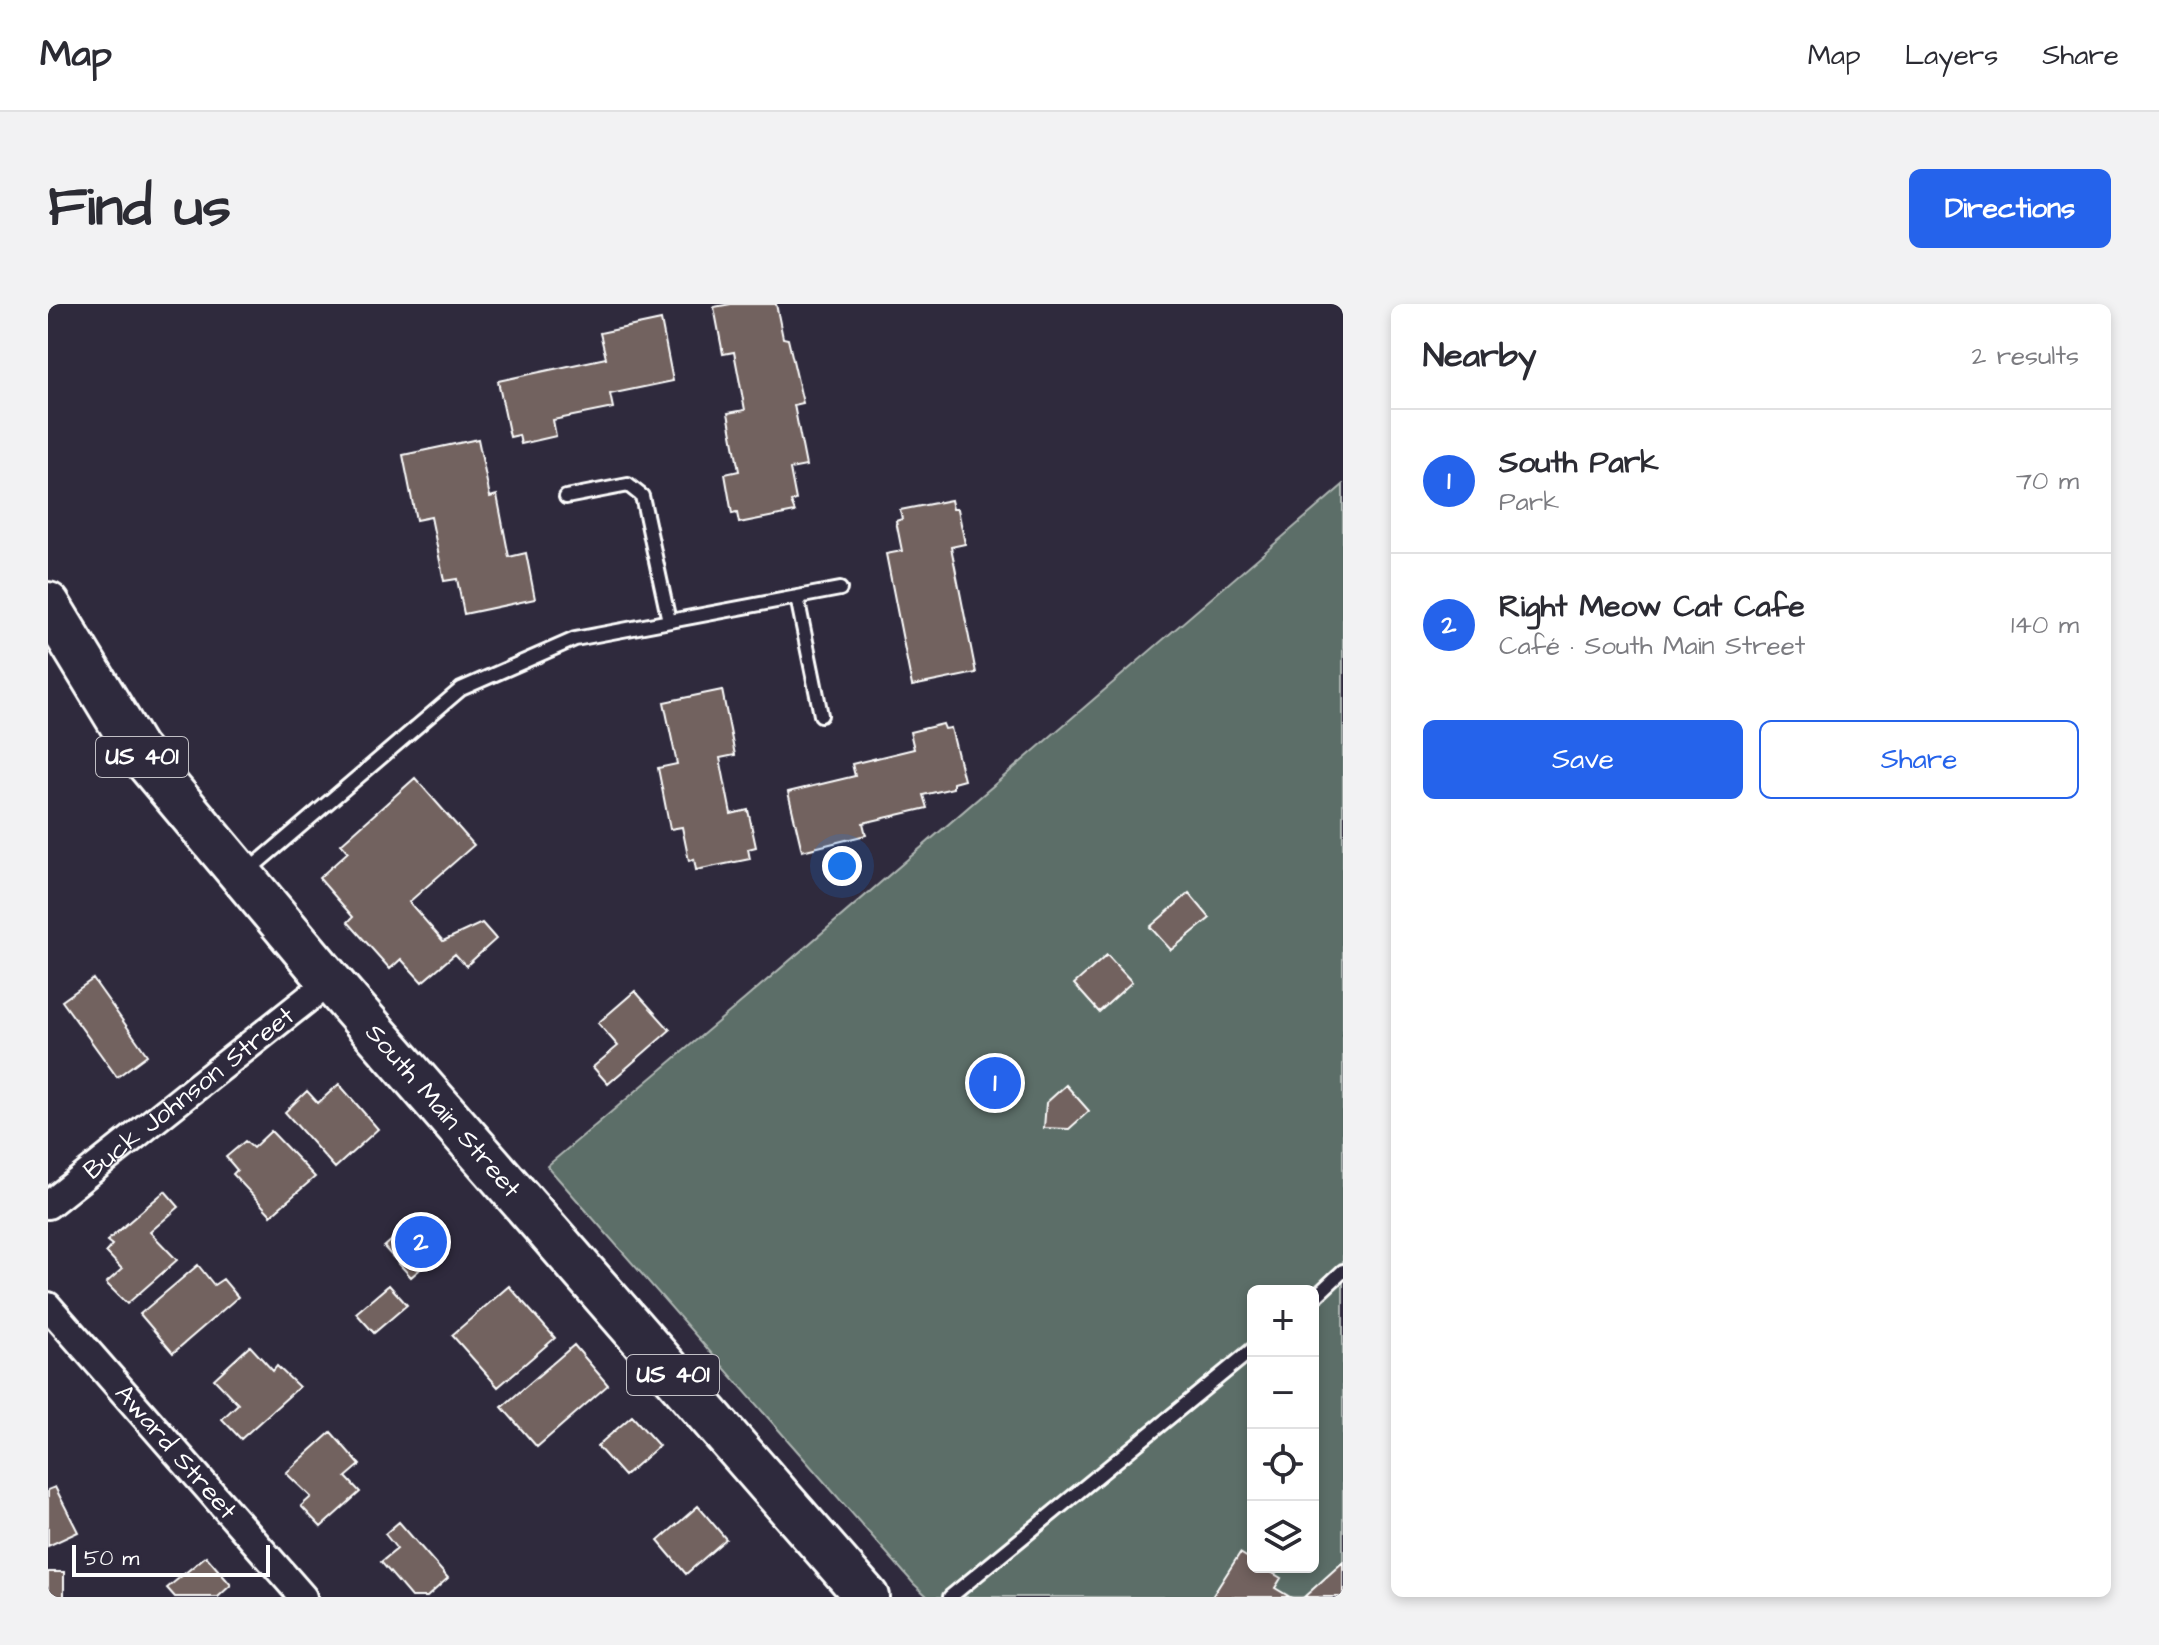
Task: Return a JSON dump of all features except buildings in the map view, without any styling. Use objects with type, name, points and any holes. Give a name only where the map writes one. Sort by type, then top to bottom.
[{"type":"highway","name":"South Main Street","points":[[48,604],[136,749],[330,981],[867,1597]]},
{"type":"street","name":"Buck Johnson Street","points":[[48,1205],[330,981]]},
{"type":"street","name":"Award Street","points":[[48,1306],[303,1597]]},
{"type":"lane","points":[[566,497],[628,485],[642,496],[669,621]]},
{"type":"lane","points":[[242,875],[461,689],[575,639],[840,589]]},
{"type":"lane","points":[[797,597],[821,715]]},
{"type":"lane","points":[[1319,1293],[1343,1271]]},
{"type":"lane","points":[[950,1597],[1247,1354]]},
{"type":"green space","points":[[1343,485],[1343,1597],[928,1597],[547,1166]]},
{"type":"place","name":"South Park","points":[[995,1083]]},
{"type":"place","name":"Right Meow Cat Cafe","points":[[421,1242]]}]
